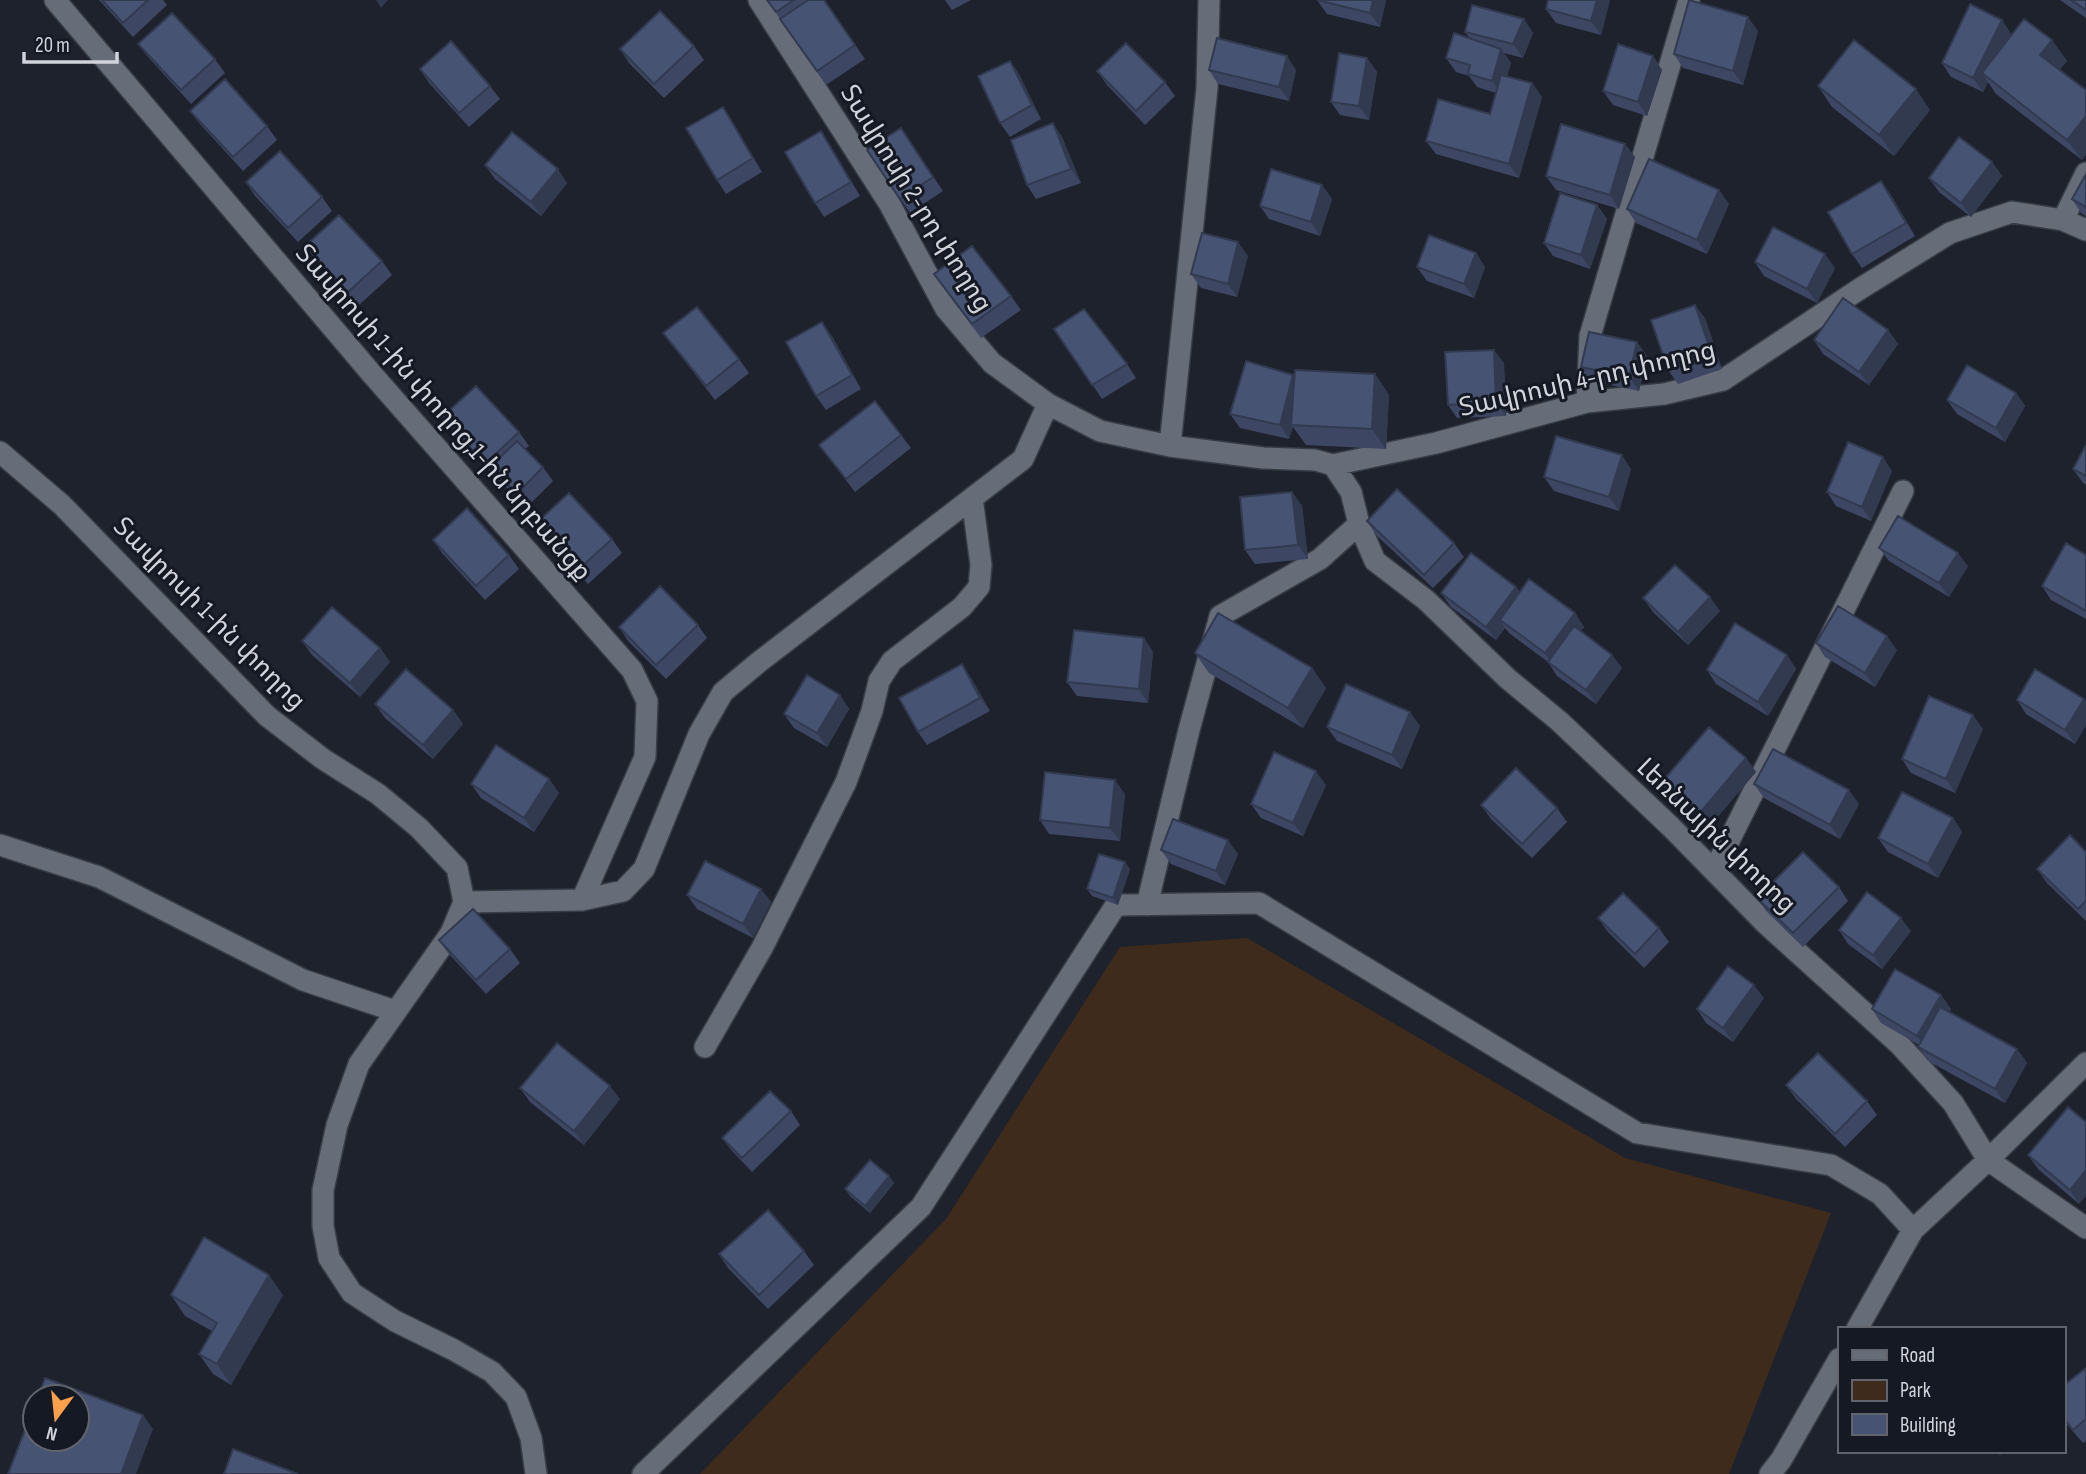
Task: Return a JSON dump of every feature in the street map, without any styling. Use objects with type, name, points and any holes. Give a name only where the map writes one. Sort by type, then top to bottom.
[{"type":"street","name":"Տավրոսի 1-ին փողոց,1-ին նրբանցք","points":[[55,0],[371,373],[632,670],[647,701],[645,757],[582,901]]},
{"type":"street","name":"Տավրոսի 2-րդ փողոց","points":[[759,0],[890,203],[946,309],[992,363],[1048,404],[1100,431],[1170,446],[1264,458],[1315,460],[1333,466]]},
{"type":"street","points":[[1170,446],[1207,88],[1209,0]]},
{"type":"street","points":[[1587,402],[1590,336],[1689,0]]},
{"type":"street","points":[[2063,220],[2086,173]]},
{"type":"street","name":"Տավրոսի 4-րդ փողոց","points":[[1333,466],[1436,443],[1587,402],[1664,394],[1723,380],[1858,290],[1950,233],[2012,212],[2063,220],[2086,230]]},
{"type":"street","points":[[536,1474],[531,1438],[516,1397],[492,1372],[395,1321],[352,1293],[329,1258],[323,1226],[323,1191],[337,1125],[359,1064],[451,933],[464,902],[582,901],[623,891],[643,869],[699,734],[723,692],[1023,459],[1048,404]]},
{"type":"street","name":"Տավրոսի 1-ին փողոց","points":[[0,452],[71,515],[267,716],[323,759],[378,794],[419,828],[457,868],[464,902]]},
{"type":"street","name":"Լեռնային փողոց","points":[[1333,466],[1351,492],[1359,524],[1375,561],[1426,600],[1508,679],[1559,721],[1765,923],[1899,1044],[1953,1103],[1988,1160],[2086,1228]]},
{"type":"street","points":[[1714,871],[1903,491]]},
{"type":"street","points":[[705,1047],[762,948],[846,782],[872,711],[879,681],[892,661],[962,607],[979,587],[981,565],[972,498]]},
{"type":"street","points":[[1147,905],[1189,730],[1220,616],[1320,559],[1359,524]]},
{"type":"street","points":[[0,845],[99,877],[303,980],[395,1011]]},
{"type":"street","points":[[643,1474],[921,1207],[1116,905],[1259,903],[1637,1133],[1831,1165],[1880,1194],[1913,1230]]},
{"type":"street","points":[[1858,1327],[1913,1230],[2086,1063]]},
{"type":"street","points":[[1770,1474],[1781,1460],[1838,1361]]},
{"type":"green space","points":[[1247,938],[1625,1158],[1831,1213],[1729,1474],[700,1474],[946,1219],[1120,947]]},
{"type":"building","points":[[102,0],[148,0],[123,23]]},
{"type":"building","points":[[767,0],[794,0],[776,12]]},
{"type":"building","points":[[808,0],[824,0],[855,45],[817,71],[780,19]]},
{"type":"building","points":[[1317,0],[1373,0],[1370,13]]},
{"type":"building","points":[[1548,0],[1597,0],[1591,21],[1546,9]]},
{"type":"building","points":[[1689,0],[1748,17],[1733,71],[1674,54]]},
{"type":"building","points":[[2071,0],[2086,0],[2086,10]]},
{"type":"building","points":[[1970,4],[2002,20],[1973,78],[1942,63]]},
{"type":"building","points":[[1472,5],[1524,19],[1513,44],[1465,32]]},
{"type":"building","points":[[660,11],[694,46],[654,84],[620,49]]},
{"type":"building","points":[[172,13],[215,59],[181,90],[138,44]]},
{"type":"building","points":[[2024,19],[2052,40],[2040,55],[2086,90],[2086,116],[2067,140],[1982,73]]},
{"type":"building","points":[[1454,33],[1501,49],[1492,81],[1468,74],[1470,65],[1446,58]]},
{"type":"building","points":[[1217,38],[1287,56],[1279,87],[1209,70]]},
{"type":"building","points":[[1854,40],[1916,89],[1879,135],[1818,86]]},
{"type":"building","points":[[451,41],[490,86],[459,113],[420,69]]},
{"type":"building","points":[[1126,43],[1165,82],[1136,111],[1097,71]]},
{"type":"building","points":[[1618,44],[1653,56],[1638,102],[1603,91]]},
{"type":"building","points":[[1339,53],[1367,58],[1359,106],[1331,102]]},
{"type":"building","points":[[1010,61],[1032,105],[1000,123],[978,76]]},
{"type":"building","points":[[1501,75],[1532,83],[1509,164],[1426,141],[1438,99],[1490,114]]},
{"type":"building","points":[[225,79],[267,126],[233,157],[190,111]]},
{"type":"building","points":[[723,107],[753,158],[717,180],[686,128]]},
{"type":"building","points":[[1053,123],[1071,169],[1027,185],[1011,140]]},
{"type":"building","points":[[1561,124],[1625,144],[1610,195],[1546,176]]},
{"type":"building","points":[[901,128],[933,177],[900,199],[867,150]]},
{"type":"building","points":[[821,131],[851,182],[815,203],[785,152]]},
{"type":"building","points":[[512,132],[558,169],[531,202],[485,165]]},
{"type":"building","points":[[1959,137],[1992,162],[1961,203],[1929,178]]},
{"type":"building","points":[[280,151],[322,197],[288,228],[246,182]]},
{"type":"building","points":[[1649,159],[1719,190],[1697,240],[1627,209]]},
{"type":"building","points":[[1271,169],[1322,185],[1311,222],[1260,206]]},
{"type":"building","points":[[2086,174],[2086,207],[2072,199]]},
{"type":"building","points":[[1881,181],[1906,223],[1852,254],[1828,212]]},
{"type":"building","points":[[1560,193],[1597,205],[1581,255],[1544,243]]},
{"type":"building","points":[[339,215],[382,261],[348,292],[305,246]]},
{"type":"building","points":[[1773,227],[1825,254],[1807,289],[1755,262]]},
{"type":"building","points":[[1202,233],[1238,242],[1228,284],[1191,274]]},
{"type":"building","points":[[1429,235],[1476,253],[1464,284],[1417,267]]},
{"type":"building","points":[[972,246],[1011,296],[972,324],[934,274]]},
{"type":"building","points":[[1843,298],[1888,330],[1859,372],[1814,340]]},
{"type":"building","points":[[1695,305],[1712,355],[1668,370],[1651,320]]},
{"type":"building","points":[[697,307],[739,359],[706,386],[663,333]]},
{"type":"building","points":[[1084,309],[1127,364],[1092,385],[1054,329]]},
{"type":"building","points":[[822,322],[852,375],[816,396],[786,342]]},
{"type":"building","points":[[1589,332],[1637,342],[1629,377],[1581,367]]},
{"type":"building","points":[[1494,350],[1496,402],[1448,405],[1445,352]]},
{"type":"building","points":[[1246,361],[1293,375],[1280,425],[1230,414]]},
{"type":"building","points":[[1967,365],[2016,393],[1996,428],[1947,400]]},
{"type":"building","points":[[1295,370],[1375,374],[1372,429],[1291,425]]},
{"type":"building","points":[[476,386],[519,432],[485,464],[442,417]]},
{"type":"building","points":[[875,401],[901,435],[846,479],[819,445]]},
{"type":"building","points":[[1556,436],[1622,455],[1609,497],[1544,477]]},
{"type":"building","points":[[517,441],[543,467],[517,494],[490,467]]},
{"type":"building","points":[[1848,442],[1883,457],[1862,507],[1827,492]]},
{"type":"building","points":[[2086,445],[2086,476],[2073,469]]},
{"type":"building","points":[[1397,489],[1454,543],[1424,575],[1367,521]]},
{"type":"building","points":[[1292,492],[1298,545],[1245,550],[1240,497]]},
{"type":"building","points":[[569,493],[612,539],[578,570],[535,524]]},
{"type":"building","points":[[467,508],[509,555],[476,586],[433,540]]},
{"type":"building","points":[[1898,516],[1958,553],[1939,583],[1879,548]]},
{"type":"building","points":[[2066,543],[2086,555],[2086,611],[2042,586]]},
{"type":"building","points":[[1471,553],[1516,587],[1486,627],[1441,593]]},
{"type":"building","points":[[1675,565],[1710,597],[1678,632],[1643,598]]},
{"type":"building","points":[[1529,579],[1575,613],[1545,653],[1500,620]]},
{"type":"building","points":[[660,586],[698,625],[656,665],[619,627]]},
{"type":"building","points":[[1838,606],[1887,636],[1865,673],[1816,643]]},
{"type":"building","points":[[332,607],[380,648],[350,683],[302,641]]},
{"type":"building","points":[[1218,613],[1312,668],[1288,708],[1195,653]]},
{"type":"building","points":[[1735,623],[1787,655],[1758,702],[1707,670]]},
{"type":"building","points":[[1574,626],[1612,655],[1586,690],[1548,662]]},
{"type":"building","points":[[1074,630],[1144,638],[1139,689],[1067,682]]},
{"type":"building","points":[[962,664],[980,698],[918,732],[899,698]]},
{"type":"building","points":[[406,669],[453,710],[423,745],[375,704]]},
{"type":"building","points":[[2035,669],[2084,699],[2065,730],[2017,700]]},
{"type":"building","points":[[807,675],[840,695],[817,733],[784,714]]},
{"type":"building","points":[[1346,684],[1410,712],[1392,755],[1327,727]]},
{"type":"building","points":[[1929,696],[1973,715],[1946,779],[1902,759]]},
{"type":"building","points":[[1709,727],[1746,758],[1699,814],[1661,783]]},
{"type":"building","points":[[496,745],[549,779],[524,818],[471,784]]},
{"type":"building","points":[[1773,749],[1849,790],[1830,825],[1754,784]]},
{"type":"building","points":[[1274,752],[1316,771],[1293,823],[1251,804]]},
{"type":"building","points":[[1516,768],[1557,808],[1522,844],[1481,805]]},
{"type":"building","points":[[1045,772],[1115,780],[1110,828],[1040,820]]},
{"type":"building","points":[[1902,792],[1953,818],[1928,864],[1878,838]]},
{"type":"building","points":[[1173,819],[1228,840],[1216,871],[1161,850]]},
{"type":"building","points":[[2070,835],[2086,852],[2086,901],[2078,909],[2037,869]]},
{"type":"building","points":[[1803,852],[1839,887],[1793,933],[1757,898]]},
{"type":"building","points":[[1099,854],[1125,862],[1113,898],[1087,889]]},
{"type":"building","points":[[705,861],[761,889],[743,924],[687,895]]},
{"type":"building","points":[[1867,892],[1901,918],[1873,955],[1839,930]]},
{"type":"building","points":[[1623,893],[1659,928],[1635,954],[1598,918]]},
{"type":"building","points":[[473,909],[510,949],[476,980],[439,940]]},
{"type":"building","points":[[1728,966],[1754,985],[1723,1028],[1697,1009]]},
{"type":"building","points":[[1895,969],[1941,995],[1917,1036],[1872,1009]]},
{"type":"building","points":[[1940,1007],[2017,1049],[1995,1089],[1918,1047]]},
{"type":"building","points":[[557,1043],[610,1086],[574,1131],[520,1088]]},
{"type":"building","points":[[1818,1053],[1867,1101],[1835,1134],[1786,1085]]},
{"type":"building","points":[[770,1091],[791,1111],[742,1158],[722,1138]]},
{"type":"building","points":[[2068,1107],[2086,1122],[2086,1170],[2070,1190],[2028,1155]]},
{"type":"building","points":[[870,1160],[889,1176],[865,1206],[845,1189]]},
{"type":"building","points":[[768,1210],[804,1251],[759,1295],[719,1254]]},
{"type":"building","points":[[204,1237],[269,1275],[217,1364],[199,1354],[217,1323],[171,1295]]},
{"type":"building","points":[[2086,1368],[2086,1419],[2073,1430],[2065,1420],[2065,1384]]},
{"type":"building","points":[[45,1378],[58,1383],[43,1383]]},
{"type":"building","points":[[91,1395],[143,1415],[121,1474],[8,1474],[21,1440],[21,1453],[91,1453]]},
{"type":"building","points":[[233,1449],[298,1474],[224,1474]]}]
